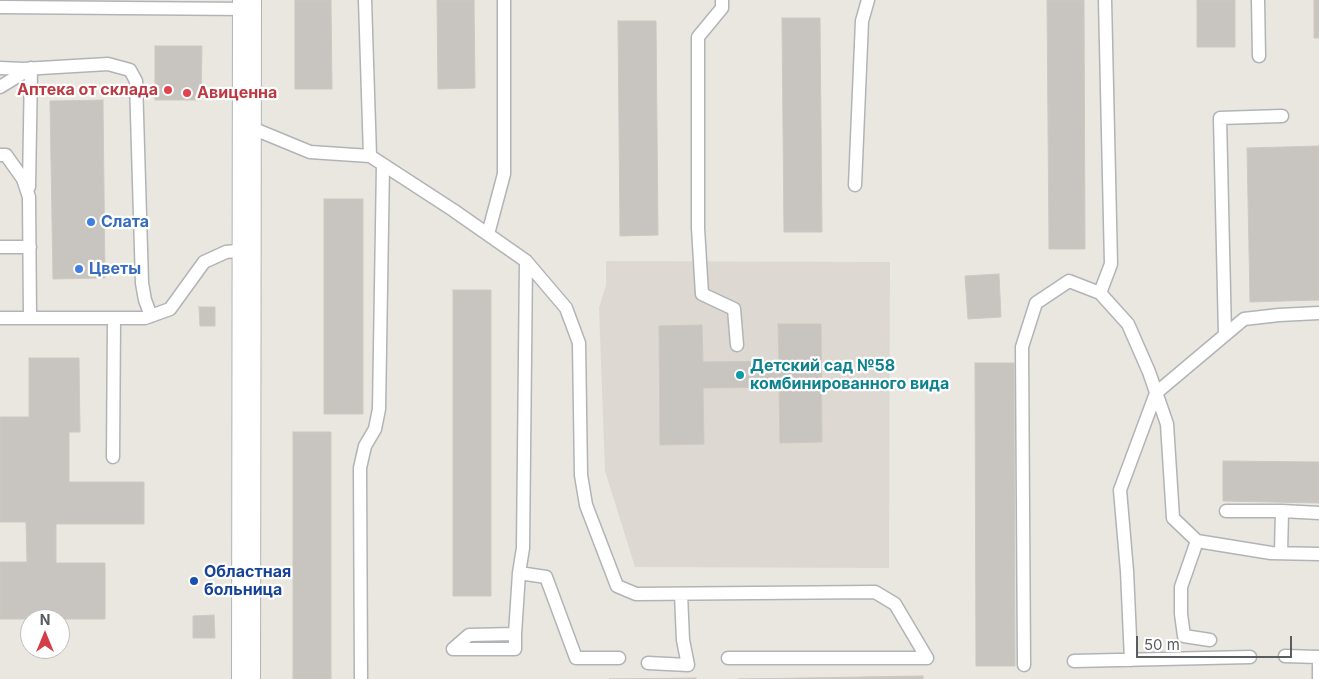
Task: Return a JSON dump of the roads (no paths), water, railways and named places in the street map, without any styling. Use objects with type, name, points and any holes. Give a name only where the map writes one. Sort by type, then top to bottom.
[{"type":"street","points":[[246,679],[247,5]]},
{"type":"lane","points":[[365,0],[370,156]]},
{"type":"lane","points":[[488,234],[504,174],[504,0]]},
{"type":"lane","points":[[722,0],[722,8],[698,37],[698,228],[702,294],[734,309],[737,345]]},
{"type":"lane","points":[[855,185],[862,21],[868,0]]},
{"type":"lane","points":[[1100,293],[1111,264],[1105,0]]},
{"type":"lane","points":[[1258,0],[1259,56]]},
{"type":"lane","points":[[0,7],[247,5]]},
{"type":"lane","points":[[0,68],[108,64],[130,70],[136,81],[142,283],[145,300],[151,316]]},
{"type":"lane","points":[[0,87],[32,68]]},
{"type":"lane","points":[[30,317],[28,197],[32,68]]},
{"type":"lane","points":[[1225,335],[1220,118],[1282,116]]},
{"type":"lane","points":[[247,126],[310,152],[370,156],[453,210],[526,261],[566,308],[579,343],[583,482],[586,504],[617,586],[636,594],[876,592],[895,604],[927,658],[728,658]]},
{"type":"lane","points":[[2,154],[23,179],[28,197]]},
{"type":"lane","points":[[361,679],[360,468],[365,446],[375,429],[379,408],[383,165]]},
{"type":"lane","points":[[0,247],[30,247]]},
{"type":"lane","points":[[0,318],[145,318],[170,309],[204,262],[226,252],[247,250]]},
{"type":"lane","points":[[516,634],[523,538],[526,261]]},
{"type":"lane","points":[[1024,665],[1022,347],[1036,303],[1069,281],[1100,293],[1128,324],[1167,424],[1173,518],[1197,541],[1281,553],[1319,554]]},
{"type":"lane","points":[[1131,660],[1127,572],[1120,490],[1156,393],[1244,319],[1319,313]]},
{"type":"lane","points":[[113,457],[114,318]]},
{"type":"lane","points":[[1226,512],[1319,513]]},
{"type":"lane","points":[[1281,553],[1282,512]]},
{"type":"lane","points":[[1197,541],[1182,587],[1183,629],[1184,636],[1210,640]]},
{"type":"lane","points":[[519,573],[546,577],[576,658],[619,658]]},
{"type":"lane","points":[[648,663],[688,665],[684,640],[681,594]]},
{"type":"lane","points":[[1284,656],[1319,657]]},
{"type":"lane","points":[[1074,660],[1250,657]]},
{"type":"lane","points":[[1319,661],[1319,678]]},
{"type":"place","name":"Аптека от склада","points":[[168,90]]},
{"type":"place","name":"Авиценна","points":[[187,93]]},
{"type":"place","name":"Слата","points":[[91,222]]},
{"type":"place","name":"Цветы","points":[[79,269]]},
{"type":"place","name":"Детский сад №58 комбинированного вида","points":[[740,375]]},
{"type":"place","name":"Областная больница","points":[[194,581]]}]
